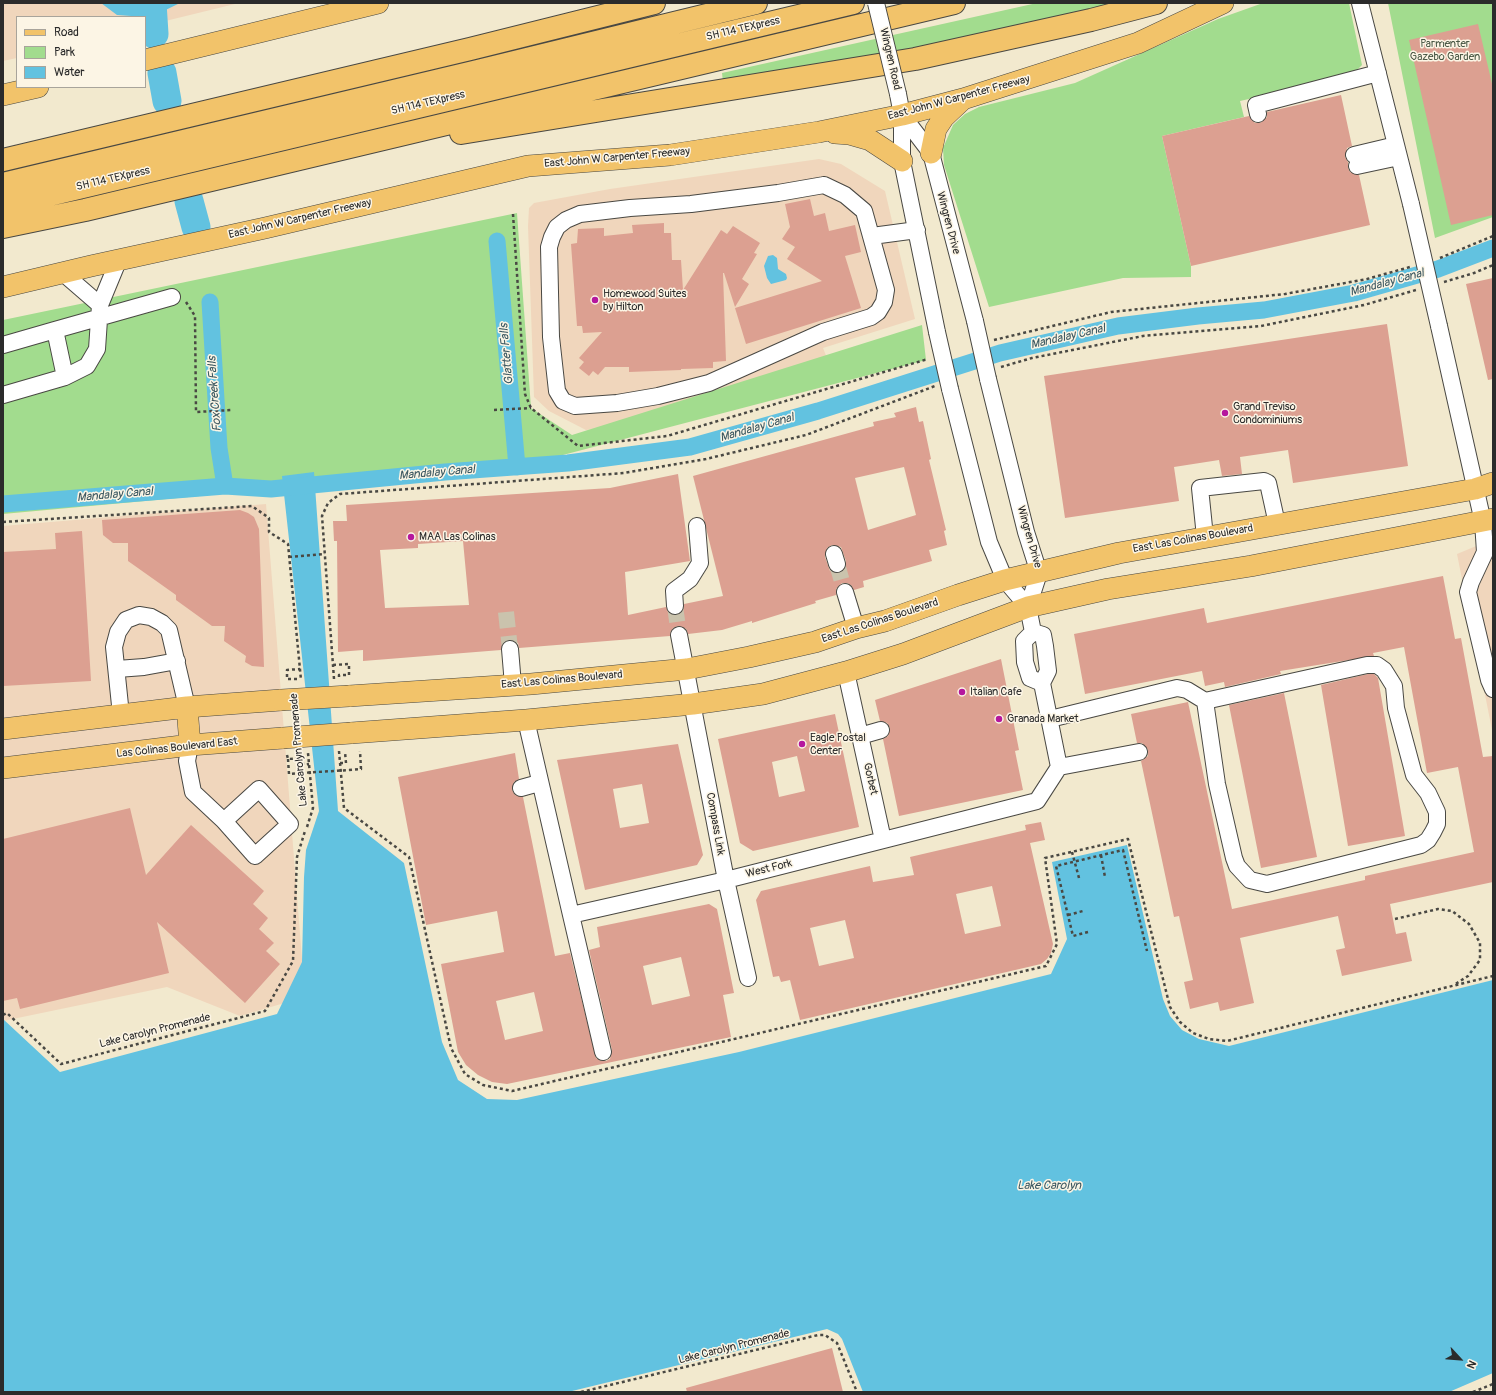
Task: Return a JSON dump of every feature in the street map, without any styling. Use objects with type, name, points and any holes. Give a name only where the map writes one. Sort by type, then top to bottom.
[{"type":"highway","points":[[3,160],[470,49],[654,3]]},
{"type":"highway","name":"SH 114 TEXpress","points":[[3,184],[478,72],[756,3]]},
{"type":"highway","name":"SH 114 TEXpress","points":[[3,206],[854,3]]},
{"type":"highway","points":[[3,227],[85,210],[398,134],[954,3]]},
{"type":"highway","points":[[398,134],[438,137],[915,59],[1091,20],[1156,3]]},
{"type":"main road","points":[[146,60],[378,3]]},
{"type":"main road","name":"East John W Carpenter Freeway","points":[[3,288],[63,272],[265,228],[528,166],[670,155],[819,132],[902,115],[963,99],[1138,43],[1223,3]]},
{"type":"main road","points":[[3,95],[34,88]]},
{"type":"main road","points":[[930,153],[936,129],[944,117],[963,99]]},
{"type":"main road","points":[[819,132],[849,134],[870,140],[902,161]]},
{"type":"main road","name":"East Las Colinas Boulevard","points":[[187,707],[281,700],[344,690],[513,686],[687,668],[749,657],[815,642],[856,628],[885,621],[1005,580],[1039,573],[1119,552],[1484,486]]},
{"type":"main road","points":[[352,742],[526,720],[693,704],[763,694],[846,672],[903,654],[1028,607],[1108,589],[1251,566],[1488,520]]},
{"type":"main road","points":[[3,728],[187,707],[190,745]]},
{"type":"main road","name":"Las Colinas Boulevard East","points":[[3,768],[190,745],[285,745],[352,742]]},
{"type":"street","name":"Wingren Road","points":[[876,3],[902,115]]},
{"type":"street","points":[[1360,3],[1411,204],[1439,326],[1484,486],[1488,520],[1485,552],[1468,592],[1489,680],[1493,689]]},
{"type":"street","points":[[1258,114],[1256,105],[1378,73]]},
{"type":"street","points":[[902,115],[902,161],[950,389],[989,542],[1005,580],[1028,607],[1033,632]]},
{"type":"street","name":"Wingren Drive","points":[[902,115],[930,153],[975,321],[1026,532],[1039,573],[1028,607]]},
{"type":"street","points":[[1356,161],[1398,151]]},
{"type":"street","points":[[824,185],[845,195],[864,211],[872,236],[886,290],[884,302],[878,312],[871,317],[823,332],[709,383],[658,396],[617,403],[575,406],[563,401],[557,391],[551,337],[549,247],[557,227],[566,220],[580,214],[630,208],[691,204],[778,193],[824,185]]},
{"type":"street","points":[[872,236],[917,230]]},
{"type":"street","points":[[3,395],[65,377],[87,366],[97,349],[100,311],[120,259]]},
{"type":"street","points":[[63,272],[100,311]]},
{"type":"street","points":[[3,345],[55,330],[100,311],[172,297]]},
{"type":"street","points":[[55,330],[65,377]]},
{"type":"street","points":[[1205,537],[1200,488],[1264,481],[1268,483],[1277,524]]},
{"type":"street","points":[[674,606],[674,590],[690,579],[696,572],[700,563],[697,526]]},
{"type":"street","points":[[845,592],[856,628]]},
{"type":"street","points":[[121,715],[114,647],[118,632],[126,620],[139,615],[151,617],[162,623],[169,630],[187,707]]},
{"type":"street","points":[[1033,632],[1024,641],[1026,662],[1030,678],[1042,683]]},
{"type":"street","points":[[1033,632],[1043,635],[1048,671],[1042,683],[1059,767],[1139,752]]},
{"type":"street","name":"Compass Link","points":[[679,635],[687,668],[726,880],[748,978]]},
{"type":"street","points":[[510,649],[513,686]]},
{"type":"street","points":[[117,668],[144,668],[177,661]]},
{"type":"street","points":[[1050,719],[1177,688],[1187,690],[1205,701],[1367,665],[1376,665],[1384,670],[1394,686],[1396,708],[1414,775],[1428,793],[1437,812],[1437,824],[1433,832],[1428,840],[1421,845],[1267,884],[1250,880],[1237,866],[1234,858],[1217,784],[1205,701]]},
{"type":"street","name":"Gorbet","points":[[846,672],[883,840]]},
{"type":"street","points":[[526,720],[539,783],[603,1052]]},
{"type":"street","points":[[860,736],[881,730]]},
{"type":"street","points":[[190,745],[187,761],[193,792],[224,820]]},
{"type":"street","name":"West Fork","points":[[571,915],[726,880],[1037,801],[1059,767]]},
{"type":"street","points":[[521,788],[539,783]]},
{"type":"path","points":[[172,297],[184,300],[195,316],[196,412],[232,410]]},
{"type":"path","points":[[494,410],[531,408]]},
{"type":"path","name":"Lake Carolyn Promenade","points":[[3,522],[252,506],[269,518],[269,532],[288,544],[301,685]]},
{"type":"path","points":[[289,557],[325,554]]},
{"type":"path","points":[[333,665],[349,664],[349,675],[339,675],[344,690]]},
{"type":"path","points":[[297,685],[297,679],[287,679],[286,670],[300,669]]},
{"type":"path","points":[[340,763],[346,763],[352,742]]},
{"type":"path","points":[[285,745],[288,759],[288,774],[361,769],[352,742]]},
{"type":"path","name":"Lake Carolyn Promenade","points":[[3,1015],[7,1013],[61,1064],[266,1011],[293,961],[297,857],[313,808],[307,749]]},
{"type":"path","points":[[288,759],[303,758],[303,765],[309,764]]},
{"type":"path","points":[[1088,932],[1073,936],[1056,866],[1123,850],[1147,951]]},
{"type":"path","points":[[1072,852],[1078,878]]},
{"type":"path","points":[[1100,855],[1106,877]]},
{"type":"path","points":[[1395,919],[1438,909],[1452,911],[1469,924],[1480,943],[1480,960],[1468,976],[1452,986]]},
{"type":"path","points":[[1068,915],[1083,911]]},
{"type":"path","name":"Lake Carolyn Promenade","points":[[581,1392],[818,1335],[825,1335],[837,1343],[857,1392]]},
{"type":"path","points":[[1473,1392],[1493,1384]]},
{"type":"shaded area","points":[[3,3],[239,3],[146,26],[146,16],[16,16],[16,58],[3,61]]},
{"type":"shaded area","points":[[819,159],[841,164],[885,191],[915,319],[823,348],[827,358],[644,423],[586,430],[549,411],[534,397],[528,226],[529,208],[534,203],[610,189]]},
{"type":"shaded area","points":[[266,504],[305,997],[240,1016],[167,987],[3,1021],[3,526]]},
{"type":"shaded area","points":[[1493,539],[1493,735],[1457,554]]},
{"type":"green space","points":[[1037,3],[1127,3],[830,66],[723,82],[722,73]]},
{"type":"green space","points":[[1263,3],[1349,3],[1362,65],[1355,72],[1325,82],[1240,101],[1244,117],[1162,136],[1191,266],[1191,277],[1123,278],[989,307],[944,165],[943,148],[953,125],[965,114],[979,107],[1075,83],[1218,19]]},
{"type":"green space","name":"Parmenter Gazebo Garden","points":[[1388,3],[1493,3],[1493,217],[1435,238]]},
{"type":"green space","points":[[517,213],[531,408],[572,435],[922,325],[926,360],[517,467],[3,514],[3,320]]},
{"type":"water","points":[[101,3],[180,3],[146,20],[146,16],[117,15]]},
{"type":"water","points":[[773,255],[777,258],[778,269],[786,274],[787,278],[786,280],[771,284],[767,278],[764,266],[768,256]]},
{"type":"water","name":"Lake Carolyn","points":[[314,472],[338,811],[404,863],[442,1042],[458,1080],[487,1099],[517,1100],[739,1052],[1051,974],[1067,939],[1052,862],[1127,845],[1163,999],[1170,1016],[1182,1030],[1199,1039],[1229,1046],[1493,980],[1493,1373],[1449,1392],[863,1392],[842,1339],[838,1334],[827,1329],[568,1392],[3,1392],[3,1019],[60,1072],[277,1014],[302,962],[306,850],[319,811],[282,476]]},
{"type":"building","name":"Parmenter Gazebo Garden","points":[[1478,24],[1493,88],[1493,215],[1451,225],[1409,40]]},
{"type":"building","points":[[1341,95],[1352,146],[1347,148],[1345,157],[1348,162],[1350,172],[1359,175],[1370,225],[1191,266],[1162,136],[1249,116],[1255,123],[1260,123],[1267,117],[1267,112]]},
{"type":"building","points":[[810,199],[814,216],[825,213],[829,231],[855,225],[861,252],[845,256],[861,308],[746,344],[735,308],[822,281],[787,259],[795,247],[782,239],[790,227],[785,204]]},
{"type":"building","points":[[664,223],[664,233],[671,233],[672,260],[681,260],[683,290],[721,230],[727,234],[733,226],[760,243],[754,253],[757,254],[742,279],[749,284],[735,307],[723,273],[726,361],[713,362],[713,368],[681,370],[629,372],[629,367],[605,367],[598,375],[593,371],[589,376],[579,368],[584,362],[579,358],[602,332],[583,333],[582,326],[577,326],[571,244],[577,243],[578,229],[604,228],[604,236],[633,233],[632,225]]},
{"type":"building","points":[[1493,278],[1493,379],[1488,380],[1466,284]]},
{"type":"building","name":"Grand Treviso Condominiums","points":[[1387,324],[1408,466],[1293,483],[1288,450],[1240,457],[1242,474],[1222,476],[1219,460],[1174,467],[1179,501],[1065,518],[1044,376]]},
{"type":"building","name":"MAA Las Colinas","points":[[916,407],[919,422],[923,421],[931,459],[929,460],[946,530],[944,531],[947,545],[929,550],[932,561],[863,581],[864,587],[854,590],[848,583],[842,583],[836,589],[836,595],[815,601],[816,603],[752,623],[752,621],[722,630],[688,634],[686,629],[678,626],[673,628],[670,636],[519,648],[518,643],[510,640],[504,641],[501,650],[363,661],[363,650],[338,652],[337,541],[334,541],[333,521],[347,521],[346,505],[610,488],[678,474],[690,561],[625,572],[628,615],[666,607],[670,614],[676,615],[683,611],[684,604],[723,596],[693,476],[874,426],[873,422],[896,417],[894,413]],"holes":[[[904,467],[916,515],[868,530],[855,478]],[[463,541],[469,605],[385,608],[380,550],[418,548],[418,544]],[[832,545],[841,547],[846,561],[844,570],[839,573],[830,571],[825,557],[827,548]]]},
{"type":"building","points":[[240,510],[254,517],[259,529],[264,667],[252,666],[245,662],[246,656],[224,641],[225,626],[212,626],[176,600],[176,595],[128,561],[128,543],[113,543],[103,535],[102,520]]},
{"type":"building","points":[[82,531],[91,681],[3,686],[3,552],[56,549],[55,533]]},
{"type":"building","points":[[1443,576],[1455,639],[1461,638],[1483,757],[1493,756],[1493,882],[1390,904],[1396,934],[1406,932],[1412,961],[1342,976],[1336,950],[1345,948],[1338,916],[1240,938],[1254,1003],[1220,1011],[1218,1002],[1190,1009],[1184,982],[1193,980],[1179,916],[1174,917],[1141,761],[1148,756],[1148,750],[1142,743],[1137,743],[1131,714],[1188,702],[1232,909],[1365,880],[1365,876],[1474,852],[1458,767],[1427,773],[1404,647],[1373,653],[1374,656],[1280,671],[1281,674],[1225,687],[1224,682],[1205,686],[1202,671],[1085,694],[1074,634],[1204,608],[1207,623]]},
{"type":"building","points":[[1001,659],[1019,750],[1015,751],[1023,790],[899,816],[883,739],[888,736],[890,728],[887,723],[880,721],[875,700]]},
{"type":"building","points":[[1368,674],[1374,674],[1378,678],[1405,836],[1348,846],[1321,685]]},
{"type":"building","points":[[1284,693],[1317,857],[1261,868],[1229,705]]},
{"type":"building","points":[[835,714],[859,827],[753,851],[740,843],[718,739]],"holes":[[[797,756],[805,791],[779,797],[772,762]]]},
{"type":"building","points":[[678,744],[703,855],[697,865],[585,890],[557,760]],"holes":[[[642,784],[649,823],[620,828],[613,789]]]},
{"type":"building","points":[[515,753],[519,779],[514,782],[512,790],[515,795],[523,797],[555,956],[570,953],[596,1058],[601,1061],[610,1059],[612,1050],[589,950],[600,947],[597,927],[709,904],[717,909],[734,993],[723,995],[731,1037],[507,1084],[492,1082],[478,1075],[466,1065],[458,1052],[441,964],[504,952],[497,911],[426,925],[398,777]],"holes":[[[681,957],[690,996],[652,1005],[643,966]],[[534,992],[543,1031],[505,1040],[496,1001]]]},
{"type":"building","points":[[130,808],[146,875],[191,825],[264,891],[253,904],[268,918],[259,929],[274,943],[266,951],[280,964],[245,1003],[157,922],[169,973],[20,1009],[17,998],[3,1001],[3,839]]},
{"type":"building","points":[[1041,822],[1045,840],[1030,843],[1053,944],[1051,953],[1047,959],[1041,964],[800,1020],[790,980],[781,982],[779,976],[773,977],[756,900],[761,891],[870,866],[873,882],[914,875],[910,857],[1026,830],[1025,825]],"holes":[[[992,886],[1001,926],[965,934],[956,894]],[[845,920],[854,958],[819,966],[810,928]]]},
{"type":"building","points":[[832,1348],[843,1392],[687,1392],[686,1388]]},
{"type":"waterway","points":[[152,3],[154,34]]},
{"type":"waterway","points":[[162,73],[167,101]]},
{"type":"waterway","points":[[189,201],[196,227]]},
{"type":"waterway","name":"Glatter Falls","points":[[497,241],[517,467]]},
{"type":"waterway","name":"Mandalay Canal","points":[[3,504],[225,486],[271,489],[445,472],[568,463],[690,447],[818,411],[1000,353],[1118,326],[1198,316],[1264,310],[1354,293],[1438,269],[1493,248]]},
{"type":"waterway","name":"Fox Creek Falls","points":[[210,302],[219,448],[225,486]]},
{"type":"tunnel","points":[[837,564],[845,592]]},
{"type":"tunnel","points":[[675,606],[679,635]]},
{"type":"tunnel","points":[[506,612],[510,649]]},
{"type":"place","name":"Homewood Suites by Hilton","points":[[595,300]]},
{"type":"place","name":"Grand Treviso Condominiums","points":[[1225,413]]},
{"type":"place","name":"MAA Las Colinas","points":[[411,537]]},
{"type":"place","name":"Italian Cafe","points":[[962,692]]},
{"type":"place","name":"Granada Market","points":[[999,719]]},
{"type":"place","name":"Eagle Postal Center","points":[[802,744]]}]
